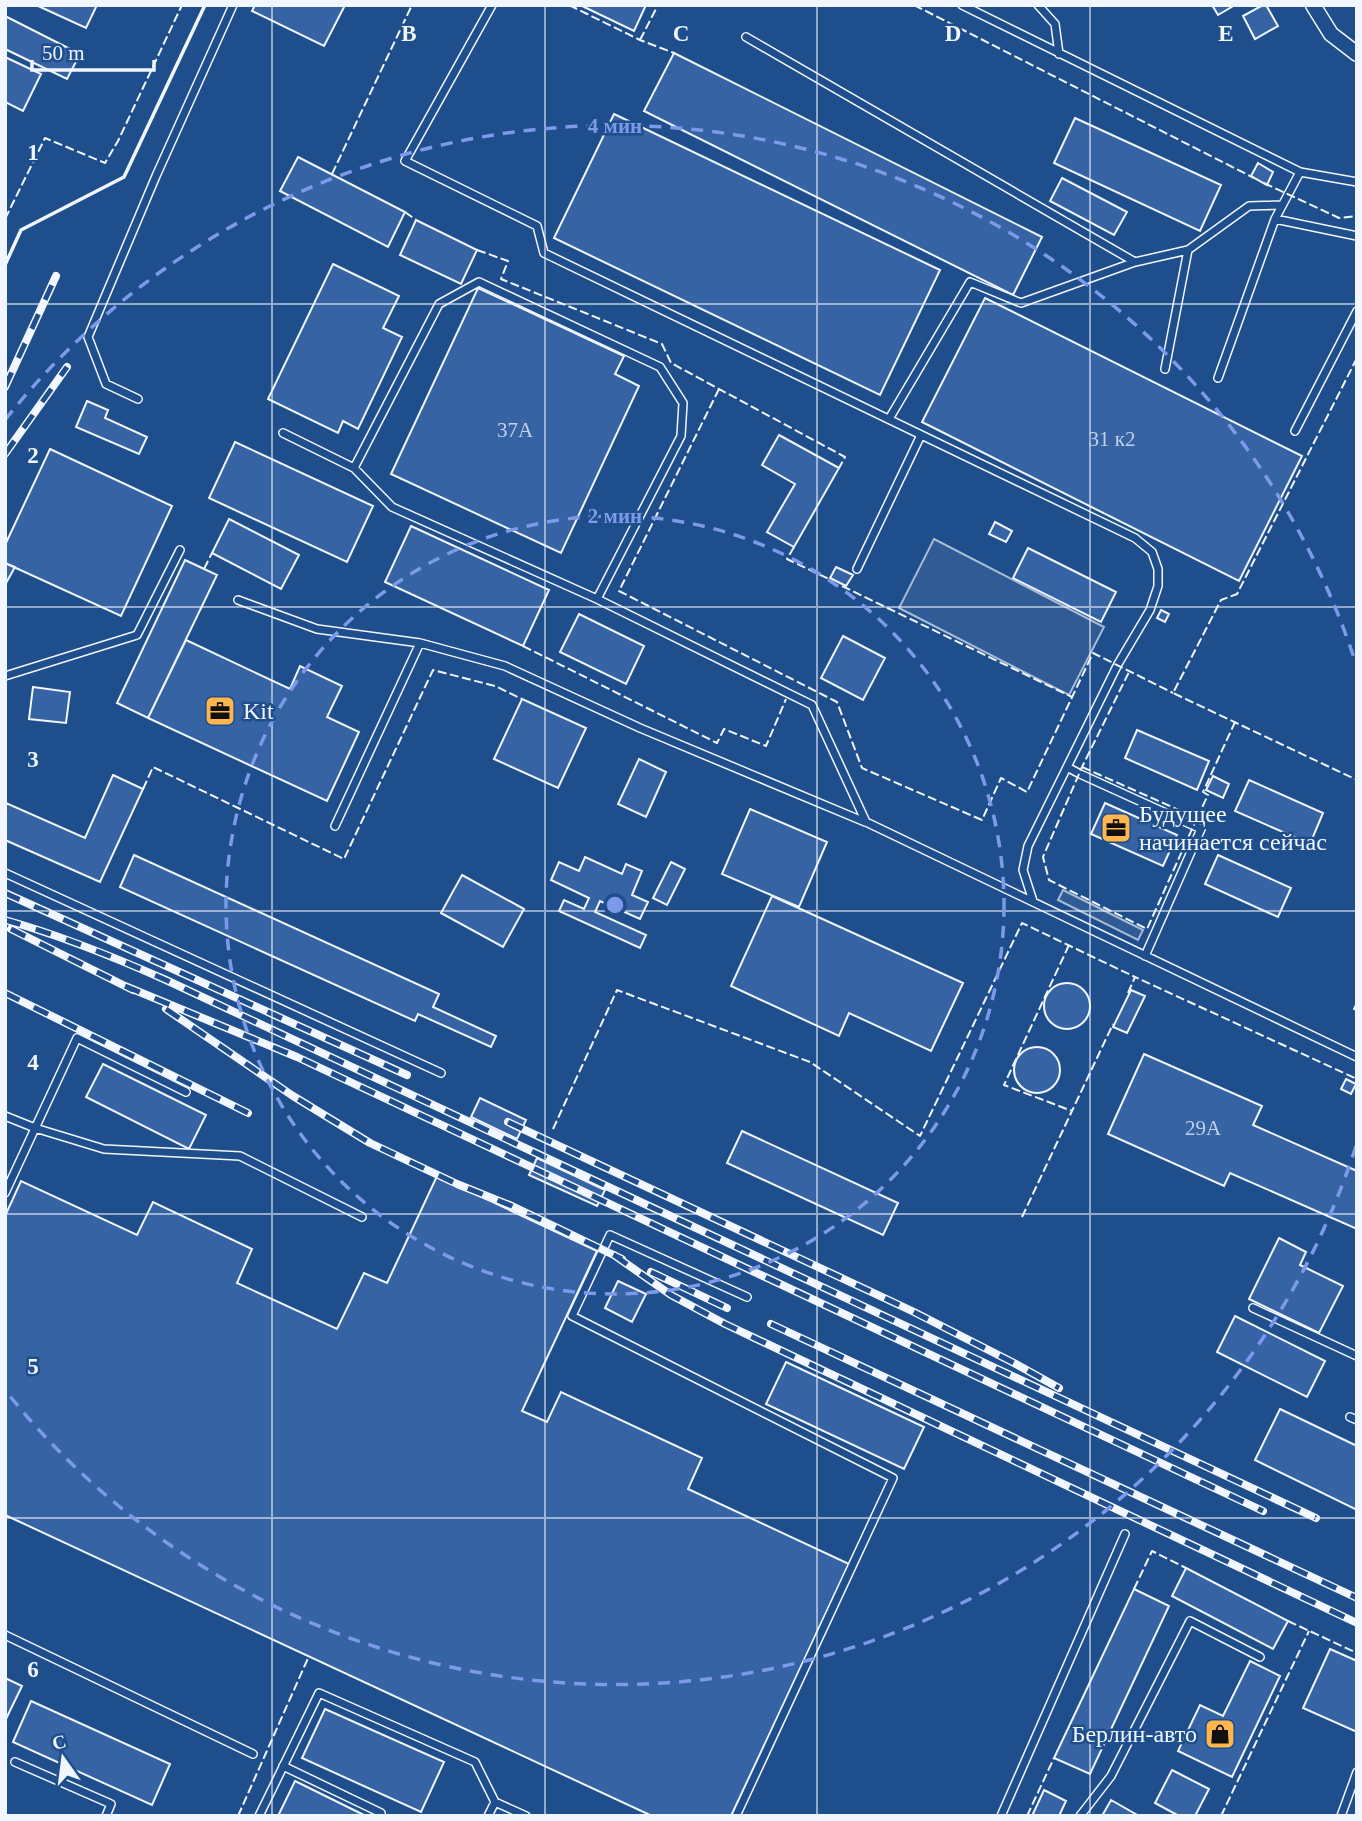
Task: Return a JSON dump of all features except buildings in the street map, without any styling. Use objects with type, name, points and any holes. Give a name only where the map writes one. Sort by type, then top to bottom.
[{"type":"street","points":[[1313,5],[1331,34],[1357,54]]},
{"type":"lane","points":[[138,399],[106,384],[88,337],[156,176],[233,5]]},
{"type":"lane","points":[[492,5],[405,161],[537,226],[544,253],[1135,538],[1152,552],[1158,569],[1158,586],[1150,610],[1118,664],[1028,846],[1023,870],[1033,901]]},
{"type":"lane","points":[[962,5],[1300,172],[1357,182]]},
{"type":"lane","points":[[1038,5],[1055,23],[1059,54]]},
{"type":"lane","points":[[746,37],[1135,262]]},
{"type":"lane","points":[[1218,378],[1276,219],[1300,172]]},
{"type":"lane","points":[[889,419],[970,282],[1021,303],[1135,262],[1188,250],[1250,206],[1282,205]]},
{"type":"lane","points":[[1276,219],[1357,236]]},
{"type":"lane","points":[[1166,369],[1188,250]]},
{"type":"lane","points":[[354,468],[439,304],[480,282],[660,367],[683,403],[681,436],[597,599]]},
{"type":"lane","points":[[1294,431],[1357,311]]},
{"type":"lane","points":[[283,433],[354,468],[392,507],[597,599],[812,705],[866,822]]},
{"type":"lane","points":[[857,569],[921,435]]},
{"type":"lane","points":[[5,676],[137,635],[180,550]]},
{"type":"lane","points":[[238,600],[317,629],[420,643],[506,666],[640,728],[866,822],[1357,1057]]},
{"type":"lane","points":[[335,826],[420,643]]},
{"type":"lane","points":[[1068,766],[1200,829],[1145,956]]},
{"type":"lane","points":[[5,873],[441,1073]]},
{"type":"lane","points":[[5,1193],[77,1038],[186,1092]]},
{"type":"lane","points":[[5,1116],[104,1149],[240,1156],[362,1217]]},
{"type":"lane","points":[[736,1816],[893,1478],[572,1316],[610,1235],[747,1297]]},
{"type":"lane","points":[[1253,1308],[1357,1356]]},
{"type":"lane","points":[[1001,1816],[1125,1534]]},
{"type":"lane","points":[[1080,1816],[1111,1776],[1190,1621],[1260,1657]]},
{"type":"lane","points":[[5,1635],[253,1754]]},
{"type":"lane","points":[[259,1816],[319,1693],[475,1762],[495,1802],[526,1816]]},
{"type":"lane","points":[[15,1762],[111,1804],[106,1816]]},
{"type":"lane","points":[[284,1766],[383,1815]]},
{"type":"lane","points":[[1341,1816],[1357,1772]]},
{"type":"lane","points":[[488,1816],[495,1802]]},
{"type":"shaded area","points":[[934,539],[1104,627],[1069,695],[899,608]]},
{"type":"shaded area","points":[[1063,890],[1143,930],[1138,940],[1058,900]]},
{"type":"railway","points":[[5,387],[56,276]]},
{"type":"railway","points":[[5,454],[67,367]]},
{"type":"railway","points":[[5,893],[407,1075]]},
{"type":"railway","points":[[5,920],[87,947],[166,980],[1316,1518]]},
{"type":"railway","points":[[11,929],[133,990]]},
{"type":"railway","points":[[125,986],[297,1057],[1263,1511]]},
{"type":"railway","points":[[5,993],[248,1113]]},
{"type":"railway","points":[[166,1009],[293,1096],[370,1143],[457,1184],[512,1206],[622,1259]]},
{"type":"railway","points":[[508,1122],[912,1311],[1059,1388]]},
{"type":"railway","points":[[614,1255],[671,1295],[725,1324],[1357,1623]]},
{"type":"railway","points":[[651,1272],[727,1308]]},
{"type":"railway","points":[[771,1324],[1357,1598]]},
{"type":"fence","points":[[5,219],[45,138],[105,163],[182,5]]},
{"type":"fence","points":[[332,174],[412,5]]},
{"type":"fence","points":[[569,5],[640,40],[674,53]]},
{"type":"fence","points":[[640,40],[658,5]]},
{"type":"fence","points":[[914,5],[1254,178]]},
{"type":"fence","points":[[1264,183],[1339,218],[1357,216]]},
{"type":"fence","points":[[405,212],[416,220]]},
{"type":"fence","points":[[477,250],[508,261],[501,279],[662,344],[671,363],[845,457],[839,468]]},
{"type":"fence","points":[[1357,358],[1237,594],[1221,600],[1173,693],[1357,780]]},
{"type":"fence","points":[[719,389],[619,591],[837,702],[862,768],[982,820],[1001,778],[1027,792],[1093,653],[1173,693]]},
{"type":"fence","points":[[794,547],[787,559],[833,581]]},
{"type":"fence","points":[[204,569],[212,553]]},
{"type":"fence","points":[[842,586],[1072,697]]},
{"type":"fence","points":[[523,646],[717,743],[724,729],[766,746],[786,699]]},
{"type":"fence","points":[[143,789],[153,767],[344,859],[433,670],[495,686],[522,699]]},
{"type":"fence","points":[[1082,767],[1197,818],[1147,929],[1049,880],[1043,857],[1082,767],[1130,670]]},
{"type":"fence","points":[[1197,818],[1208,795],[1203,792],[1235,722]]},
{"type":"fence","points":[[553,1129],[617,990],[810,1062],[920,1136],[1022,923],[1135,977]]},
{"type":"fence","points":[[1069,945],[1004,1085],[1072,1111]]},
{"type":"fence","points":[[1128,993],[1135,977],[1357,1079]]},
{"type":"fence","points":[[1357,1003],[1354,1009],[1357,1010]]},
{"type":"fence","points":[[1022,1217],[1113,1024]]},
{"type":"fence","points":[[1134,1589],[1152,1551],[1186,1568]]},
{"type":"fence","points":[[1288,1621],[1357,1653]]},
{"type":"fence","points":[[1221,1816],[1309,1631]]},
{"type":"fence","points":[[238,1816],[309,1656]]},
{"type":"fence","points":[[1027,1816],[1054,1758]]},
{"type":"wall","points":[[5,265],[21,230],[124,177],[205,5]]},
{"type":"place","name":"Kit","points":[[220,711]]},
{"type":"place","name":"Будущее начинается сейчас","points":[[1116,828]]},
{"type":"place","name":"Берлин-авто","points":[[1220,1734]]}]
